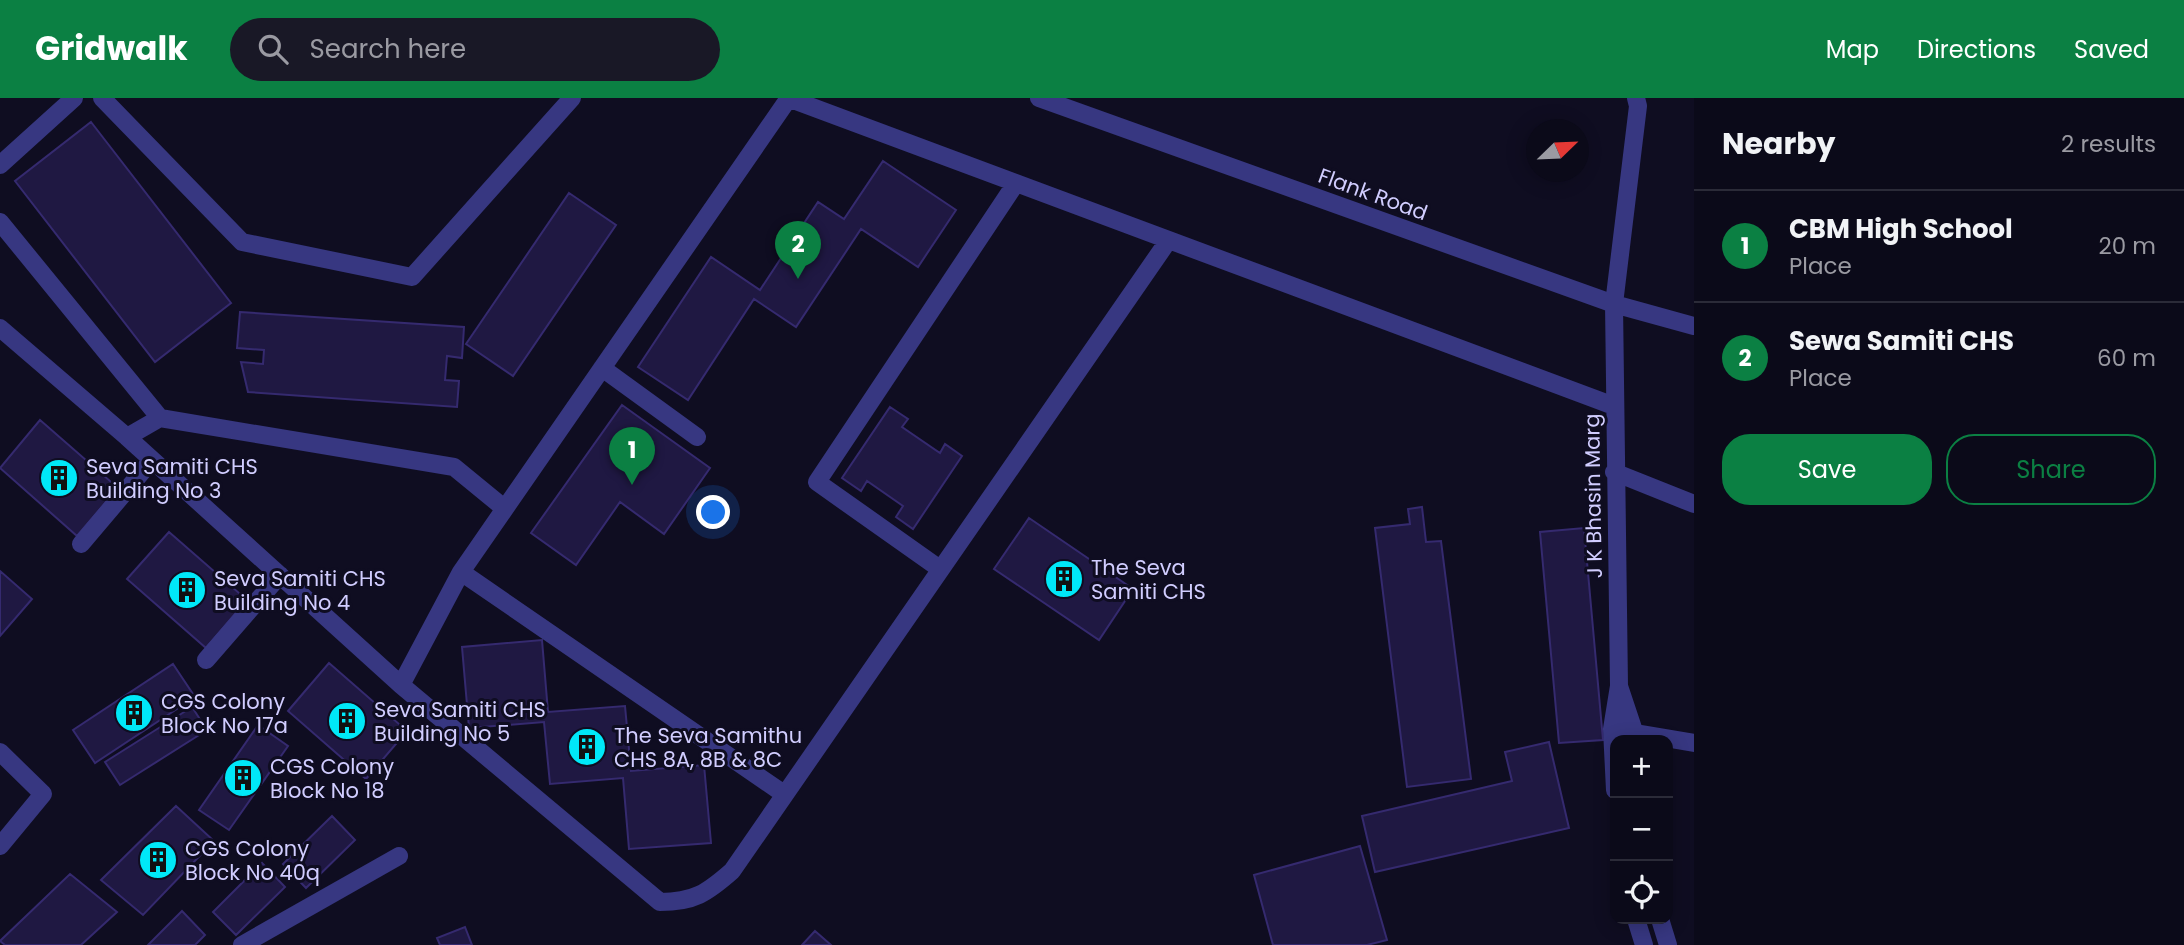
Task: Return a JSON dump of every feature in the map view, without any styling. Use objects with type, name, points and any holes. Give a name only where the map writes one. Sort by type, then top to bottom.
[{"type":"street","points":[[0,165],[74,98]]},
{"type":"street","points":[[102,98],[242,242],[412,277],[572,98]]},
{"type":"street","points":[[401,685],[461,572],[788,98],[1614,406]]},
{"type":"street","name":"Flank Road","points":[[1039,98],[1614,304],[1694,326]]},
{"type":"street","name":"J K Bhasin Marg","points":[[1612,735],[1619,686],[1614,472],[1614,304],[1639,101]]},
{"type":"street","points":[[940,569],[817,482],[1016,183]]},
{"type":"street","points":[[0,222],[160,418]]},
{"type":"street","points":[[0,328],[127,437],[401,685],[660,902],[685,902],[710,890],[732,871],[1168,241]]},
{"type":"street","points":[[602,368],[697,437]]},
{"type":"street","points":[[127,437],[160,418],[454,467],[504,508]]},
{"type":"street","points":[[81,544],[152,460]]},
{"type":"street","points":[[1614,472],[1694,504]]},
{"type":"street","points":[[461,572],[783,794]]},
{"type":"street","points":[[206,660],[280,575]]},
{"type":"street","name":"J K Bhasin Marg","points":[[1619,686],[1636,735]]},
{"type":"street","points":[[1612,729],[1631,735]]},
{"type":"street","points":[[1673,741],[1694,743]]},
{"type":"street","points":[[0,752],[43,794],[0,846]]},
{"type":"street","points":[[246,944],[399,856]]},
{"type":"street","points":[[1638,924],[1644,945]]},
{"type":"street","points":[[1662,924],[1668,945]]},
{"type":"building","points":[[91,122],[231,303],[155,362],[15,181]]},
{"type":"building","points":[[883,161],[956,210],[918,267],[861,229],[796,327],[754,299],[688,400],[638,367],[711,257],[760,290],[818,202],[844,219]]},
{"type":"building","points":[[569,193],[616,225],[513,376],[466,344]]},
{"type":"building","points":[[240,312],[464,327],[462,358],[447,356],[445,380],[459,381],[457,407],[248,392],[241,362],[263,364],[264,350],[237,348]]},
{"type":"building","points":[[622,405],[710,468],[664,534],[620,502],[576,565],[531,533]]},
{"type":"building","points":[[890,407],[908,419],[902,427],[940,453],[945,444],[962,456],[913,529],[896,517],[903,506],[867,481],[861,491],[842,478]]},
{"type":"building","name":"Seva Samiti CHS Building No 3","points":[[40,420],[118,488],[77,536],[0,468]]},
{"type":"building","points":[[1422,507],[1426,542],[1441,541],[1471,779],[1407,787],[1375,528],[1410,524],[1408,509]]},
{"type":"building","name":"The Seva Samiti CHS","points":[[1029,518],[1133,589],[1099,640],[994,569]]},
{"type":"building","points":[[1584,528],[1603,740],[1559,743],[1540,532]]},
{"type":"building","name":"Seva Samiti CHS Building No 4","points":[[169,532],[247,600],[206,648],[127,579]]},
{"type":"building","points":[[0,571],[32,599],[0,636]]},
{"type":"building","name":"The Seva Samithu CHS 8A, 8B & 8C","points":[[542,640],[548,712],[625,706],[631,771],[704,765],[711,843],[629,849],[623,778],[550,784],[544,722],[469,728],[462,647]]},
{"type":"building","name":"Seva Samiti CHS Building No 5","points":[[329,663],[407,731],[366,779],[288,711]]},
{"type":"building","name":"CGS Colony Block No 17a","points":[[173,664],[195,697],[95,763],[73,730]]},
{"type":"building","points":[[192,707],[207,730],[120,785],[105,762]]},
{"type":"building","name":"CGS Colony Block No 18","points":[[258,725],[288,746],[229,830],[199,810]]},
{"type":"building","points":[[1549,742],[1569,828],[1375,872],[1362,816],[1512,781],[1505,752]]},
{"type":"building","name":"CGS Colony Block No 40q","points":[[176,806],[214,841],[143,915],[101,880]]},
{"type":"building","points":[[332,816],[355,840],[306,888],[283,864]]},
{"type":"building","points":[[1360,846],[1387,940],[1367,945],[1273,945],[1254,875]]},
{"type":"building","points":[[262,863],[285,887],[236,935],[213,912]]},
{"type":"building","points":[[70,874],[117,912],[81,945],[5,945],[0,941]]},
{"type":"building","points":[[182,911],[205,935],[195,945],[148,945]]},
{"type":"building","points":[[465,927],[472,945],[440,945],[437,938]]},
{"type":"building","points":[[815,931],[831,945],[802,945]]},
{"type":"place","name":"Sewa Samiti CHS","points":[[798,279]]},
{"type":"place","name":"Seva Samiti CHS Building No 3","points":[[59,478]]},
{"type":"place","name":"CBM High School","points":[[632,485]]},
{"type":"place","name":"The Seva Samiti CHS","points":[[1064,579]]},
{"type":"place","name":"Seva Samiti CHS Building No 4","points":[[187,590]]},
{"type":"place","name":"CGS Colony Block No 17a","points":[[134,713]]},
{"type":"place","name":"Seva Samiti CHS Building No 5","points":[[347,721]]},
{"type":"place","name":"The Seva Samithu CHS 8A, 8B & 8C","points":[[587,747]]},
{"type":"place","name":"CGS Colony Block No 18","points":[[243,778]]},
{"type":"place","name":"CGS Colony Block No 40q","points":[[158,860]]}]
